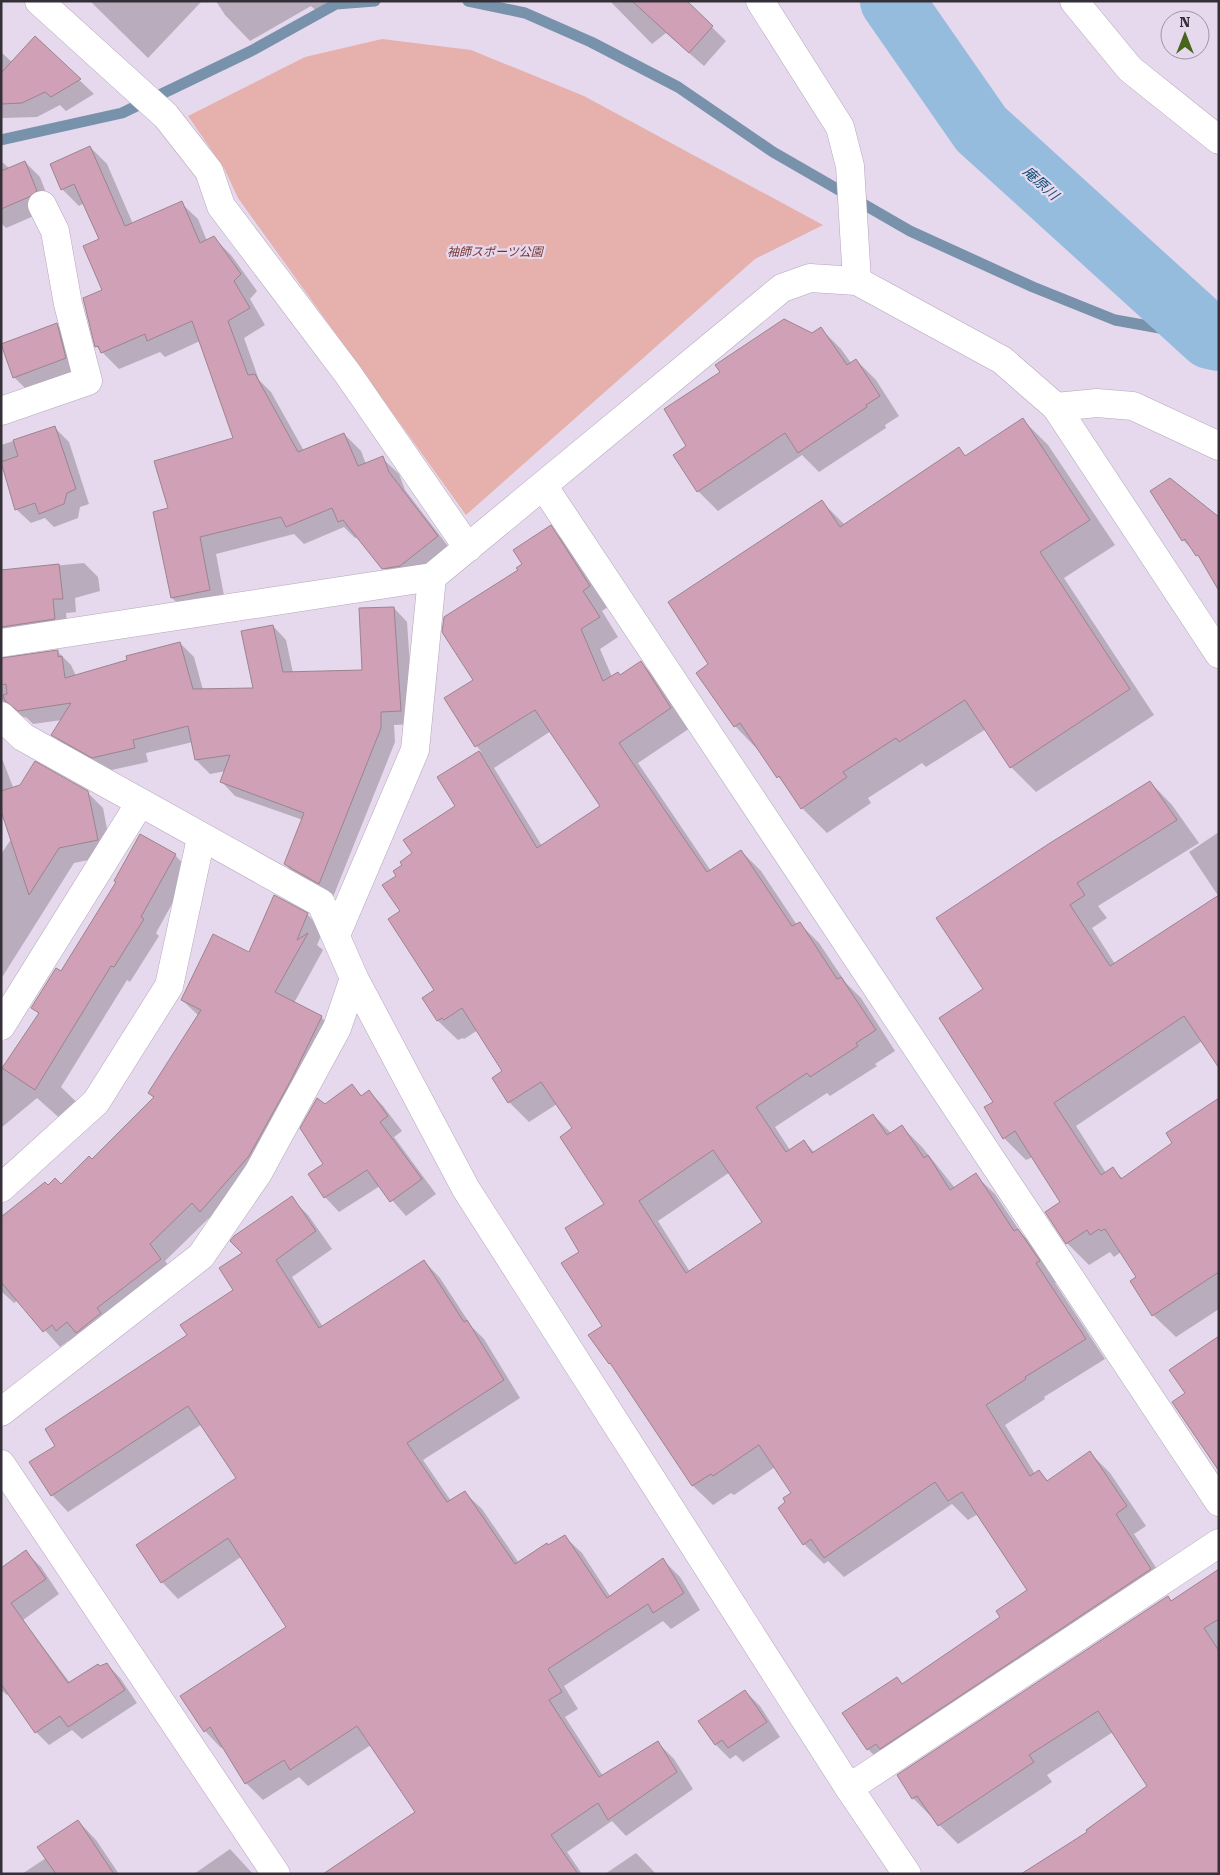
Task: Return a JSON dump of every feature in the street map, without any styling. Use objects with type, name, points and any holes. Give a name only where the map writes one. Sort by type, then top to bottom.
[{"type":"street","points":[[39,1],[166,116],[209,171],[221,206],[348,374],[468,548]]},
{"type":"street","points":[[760,1],[840,127],[850,166],[857,281]]},
{"type":"street","points":[[1077,3],[1130,68],[1219,140]]},
{"type":"street","points":[[1,411],[88,381],[68,304],[55,231],[42,205]]},
{"type":"street","points":[[1,643],[432,577],[544,487],[782,288],[810,278],[857,281],[1002,360],[1056,407],[1219,654]]},
{"type":"street","points":[[1056,407],[1097,403],[1133,406],[1219,446]]},
{"type":"street","points":[[544,487],[1219,1502]]},
{"type":"street","points":[[336,935],[415,750],[432,577]]},
{"type":"street","points":[[1,716],[23,737],[201,838],[321,902],[354,978],[466,1189],[849,1788],[907,1874]]},
{"type":"street","points":[[1,1026],[140,803]]},
{"type":"street","points":[[1,1188],[96,1102],[169,986],[201,838]]},
{"type":"street","points":[[1,1412],[201,1256],[258,1173],[337,1028],[354,978]]},
{"type":"street","points":[[1,1464],[276,1874]]},
{"type":"street","points":[[849,1788],[1219,1543]]},
{"type":"green space","name":"袖師スポーツ公園","points":[[382,39],[471,50],[584,96],[823,225],[755,259],[466,515],[238,198],[224,168],[188,116],[305,57]]},
{"type":"building","points":[[632,1],[687,1],[713,26],[689,53]]},
{"type":"building","points":[[35,36],[81,79],[51,97],[45,92],[22,103],[1,104],[1,73]]},
{"type":"building","points":[[90,146],[125,226],[182,201],[200,243],[214,236],[241,274],[234,281],[250,308],[228,321],[248,375],[255,374],[298,452],[344,433],[358,466],[383,456],[389,472],[438,536],[400,566],[382,569],[343,520],[338,522],[332,508],[286,527],[281,517],[200,537],[210,590],[171,598],[153,512],[168,508],[154,461],[233,438],[192,321],[147,341],[145,334],[101,353],[98,346],[95,347],[83,298],[102,290],[83,246],[99,239],[74,184],[61,190],[50,164]]},
{"type":"building","points":[[25,161],[37,191],[29,197],[1,209],[1,171]]},
{"type":"building","points":[[784,319],[812,333],[821,327],[847,365],[856,359],[880,396],[866,405],[867,407],[798,453],[785,433],[697,492],[673,455],[686,446],[664,409],[720,372],[715,365]]},
{"type":"building","points":[[57,323],[66,358],[13,378],[1,344]]},
{"type":"building","points":[[1023,418],[1090,520],[1040,552],[1130,689],[1010,768],[965,700],[899,742],[896,738],[843,772],[847,777],[801,809],[779,776],[777,778],[740,723],[734,727],[696,673],[708,664],[668,602],[822,500],[840,527],[959,447],[965,456]]},
{"type":"building","points":[[55,426],[76,489],[67,493],[64,504],[39,514],[35,503],[15,510],[1,462],[18,456],[13,440]]},
{"type":"building","points":[[1170,478],[1219,517],[1219,591],[1198,555],[1196,556],[1185,539],[1182,541],[1150,491]]},
{"type":"building","points":[[551,525],[590,586],[583,591],[600,617],[581,629],[603,681],[618,672],[620,675],[641,661],[671,708],[619,743],[707,872],[741,850],[792,926],[800,922],[837,979],[841,977],[876,1030],[856,1043],[858,1046],[810,1077],[807,1073],[756,1107],[786,1152],[804,1140],[812,1153],[873,1114],[887,1135],[902,1125],[924,1158],[928,1155],[950,1190],[976,1173],[1014,1231],[1018,1229],[1040,1261],[1036,1263],[1086,1339],[1025,1377],[1026,1379],[986,1405],[1030,1476],[1039,1470],[1047,1481],[1090,1451],[1127,1506],[1116,1514],[1151,1569],[880,1749],[876,1744],[867,1750],[842,1713],[897,1677],[902,1684],[1000,1617],[996,1611],[1027,1590],[962,1492],[948,1501],[935,1482],[824,1558],[811,1539],[803,1545],[778,1508],[785,1502],[783,1498],[791,1493],[759,1445],[713,1476],[711,1474],[692,1486],[610,1363],[588,1335],[602,1326],[561,1263],[579,1252],[565,1228],[604,1204],[560,1137],[572,1128],[541,1082],[508,1103],[492,1078],[502,1071],[462,1008],[444,1020],[442,1018],[437,1021],[422,998],[434,990],[388,919],[400,911],[382,885],[396,876],[393,871],[402,865],[400,862],[412,853],[403,840],[455,806],[437,777],[479,751],[537,848],[600,806],[535,710],[475,747],[444,698],[473,680],[442,632],[444,617],[518,570],[516,568],[522,564],[513,550]],"holes":[[[713,1150],[762,1222],[686,1273],[639,1201]]]},
{"type":"building","points":[[59,564],[63,599],[53,599],[55,619],[1,627],[1,570]]},
{"type":"building","points":[[394,607],[401,711],[381,712],[381,728],[319,884],[284,864],[304,813],[220,782],[230,755],[195,760],[188,726],[133,740],[135,748],[92,758],[51,735],[71,703],[18,711],[5,701],[3,695],[7,694],[6,684],[1,685],[1,658],[58,650],[58,657],[62,656],[65,678],[127,660],[126,656],[180,642],[193,689],[253,688],[241,631],[273,625],[283,672],[362,670],[359,608]]},
{"type":"building","points":[[35,761],[88,791],[98,840],[59,848],[29,895],[1,811],[1,791],[20,785]]},
{"type":"building","points":[[1150,781],[1177,820],[1077,883],[1085,895],[1070,905],[1110,966],[1219,895],[1219,1068],[1184,1016],[1054,1103],[1101,1175],[1113,1167],[1121,1179],[1172,1143],[1166,1133],[1219,1098],[1219,1272],[1152,1316],[1130,1281],[1136,1277],[1105,1229],[1101,1231],[1099,1229],[1090,1235],[1087,1230],[1066,1244],[1045,1212],[1060,1202],[1015,1131],[1003,1139],[984,1107],[993,1102],[939,1018],[983,989],[936,918],[1050,843]]},
{"type":"building","points":[[140,834],[176,854],[141,917],[144,919],[114,967],[111,966],[35,1090],[2,1068],[39,1013],[31,1008],[56,968],[61,971],[116,882],[114,881]]},
{"type":"building","points":[[274,895],[308,913],[297,940],[308,933],[275,992],[322,1016],[291,1080],[249,1156],[200,1212],[192,1203],[150,1244],[161,1259],[97,1308],[101,1313],[76,1333],[67,1322],[56,1331],[52,1325],[43,1332],[1,1282],[1,1217],[45,1182],[48,1185],[55,1178],[61,1184],[89,1156],[92,1159],[154,1097],[148,1093],[201,1010],[181,1000],[213,934],[249,952]]},
{"type":"building","points":[[352,1084],[361,1096],[369,1090],[388,1116],[380,1122],[422,1179],[390,1202],[367,1170],[324,1198],[308,1174],[323,1164],[300,1128],[317,1098],[325,1104]]},
{"type":"building","points":[[292,1196],[316,1231],[276,1260],[319,1328],[424,1260],[464,1322],[467,1320],[504,1380],[407,1443],[447,1502],[465,1491],[515,1564],[547,1543],[548,1545],[565,1535],[607,1598],[663,1558],[684,1593],[653,1613],[648,1604],[548,1669],[562,1692],[549,1700],[599,1777],[658,1741],[677,1772],[608,1820],[598,1803],[551,1835],[578,1874],[323,1874],[415,1812],[357,1726],[290,1770],[284,1760],[245,1784],[210,1727],[204,1732],[180,1696],[286,1627],[228,1538],[161,1583],[136,1545],[236,1478],[188,1406],[51,1496],[29,1462],[55,1446],[45,1429],[187,1335],[180,1325],[233,1290],[219,1268],[242,1253],[230,1241],[234,1236]]},
{"type":"building","points":[[1219,1336],[1219,1471],[1172,1402],[1185,1393],[1169,1370]]},
{"type":"building","points":[[26,1550],[46,1579],[11,1603],[68,1683],[98,1664],[100,1666],[107,1663],[125,1690],[68,1727],[60,1716],[35,1733],[1,1684],[1,1568]]},
{"type":"building","points":[[1219,1569],[1219,1619],[1204,1628],[1219,1651],[1219,1874],[1021,1874],[1087,1832],[1086,1830],[1147,1786],[1098,1711],[1029,1755],[1034,1762],[938,1826],[917,1796],[912,1799],[897,1775],[1168,1596],[1171,1601]]},
{"type":"building","points":[[745,1690],[767,1722],[728,1748],[722,1740],[715,1745],[698,1721]]},
{"type":"building","points":[[78,1820],[114,1874],[56,1874],[37,1847]]},
{"type":"waterway","points":[[1,140],[122,113],[251,51],[336,4],[375,1]]},
{"type":"waterway","points":[[468,1],[525,13],[591,42],[678,87],[773,152],[910,231],[1033,287],[1115,320],[1210,337]]},
{"type":"waterway","name":"庵原川","points":[[892,1],[981,129],[1210,337],[1219,339]]}]
